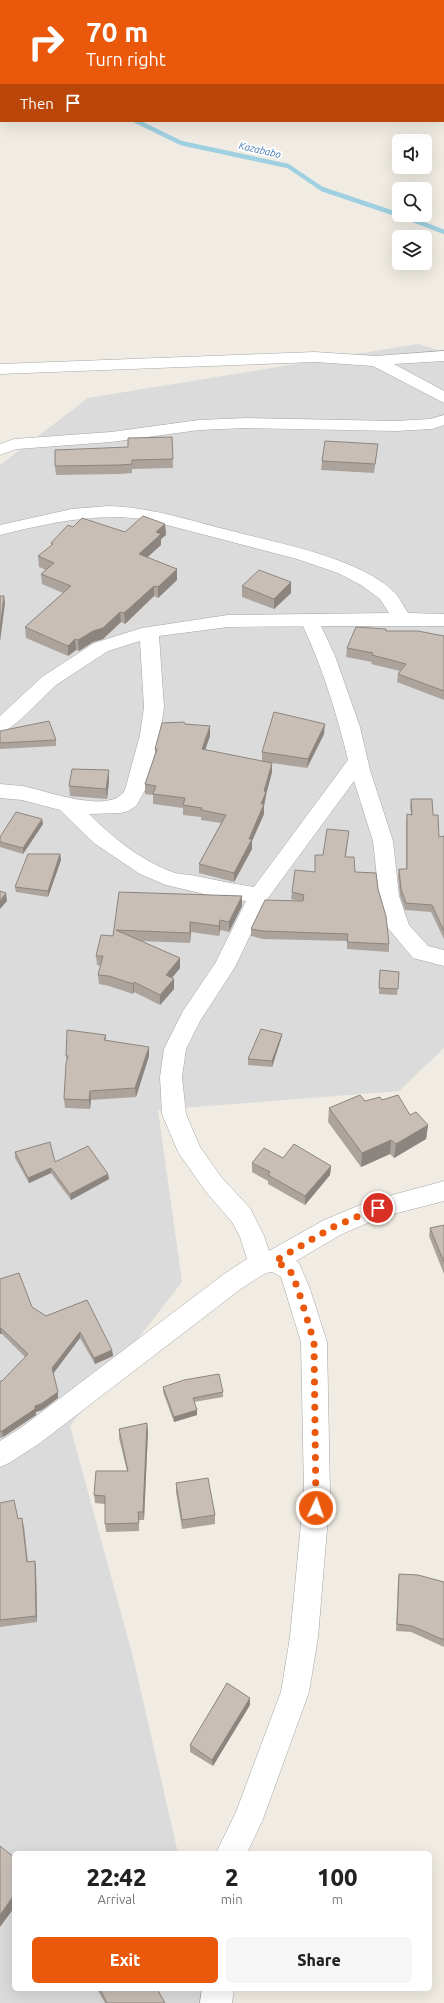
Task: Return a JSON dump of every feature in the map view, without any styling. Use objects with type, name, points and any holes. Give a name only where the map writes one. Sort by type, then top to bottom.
[{"type":"street","points":[[0,369],[88,364],[308,358],[376,361],[444,356]]},
{"type":"street","points":[[376,361],[444,398]]},
{"type":"street","points":[[0,450],[14,444],[104,438],[152,430],[199,425],[247,423],[395,426],[432,424],[444,420]]},
{"type":"street","points":[[0,530],[58,515],[124,510],[145,514],[303,555],[344,569],[367,581],[387,596],[402,619]]},
{"type":"street","points":[[308,619],[326,656],[350,727],[358,760],[383,841],[389,896],[399,928],[421,952],[444,958]]},
{"type":"street","points":[[0,725],[12,716],[49,681],[101,647],[149,632],[228,621],[308,619],[444,620]]},
{"type":"street","points":[[0,791],[22,793],[67,805],[94,808],[120,806],[129,801],[135,790],[150,735],[154,707],[149,632]]},
{"type":"street","points":[[232,1851],[248,1819],[296,1692],[304,1638],[311,1568],[316,1493],[314,1342],[298,1289],[290,1270],[268,1262],[252,1236],[242,1215],[214,1185],[190,1152],[174,1114],[171,1077],[174,1049],[191,1017],[224,967],[259,895],[358,760]]},
{"type":"street","points":[[67,805],[101,838],[147,869],[173,880],[195,883],[220,890],[259,895]]},
{"type":"street","points":[[0,1455],[31,1435],[117,1370],[168,1329],[233,1281],[339,1224],[378,1208],[444,1191]]},
{"type":"street","points":[[216,2003],[218,1991]]},
{"type":"shaded area","points":[[418,344],[444,352],[444,1048],[399,1091],[158,1110],[182,1282],[70,1426],[133,1657],[178,1851],[12,1851],[12,1991],[208,1991],[211,2003],[0,2003],[0,465],[88,398]]},
{"type":"building","points":[[172,437],[173,459],[132,460],[132,464],[120,465],[55,466],[55,450],[128,447],[128,438]]},
{"type":"building","points":[[325,441],[378,444],[375,464],[322,461]]},
{"type":"building","points":[[143,516],[165,524],[156,532],[161,534],[139,554],[177,569],[158,587],[154,586],[124,613],[120,612],[103,628],[93,631],[78,640],[75,639],[68,646],[25,627],[71,586],[41,574],[54,563],[38,556],[53,544],[51,543],[68,525],[73,527],[82,518],[125,532]]},
{"type":"building","points":[[259,570],[291,582],[274,599],[242,586]]},
{"type":"building","points":[[0,596],[4,596],[0,629]]},
{"type":"building","points":[[356,627],[386,629],[386,631],[418,631],[444,636],[444,691],[398,674],[406,664],[372,655],[373,653],[347,648]]},
{"type":"building","points":[[274,712],[325,724],[308,759],[262,752]]},
{"type":"building","points":[[49,721],[56,740],[0,743],[0,731]]},
{"type":"building","points":[[184,722],[185,724],[210,726],[202,749],[272,763],[264,791],[266,792],[261,804],[264,804],[249,839],[252,839],[234,873],[199,864],[226,815],[201,810],[202,808],[183,805],[185,798],[153,794],[156,786],[145,784],[157,749],[155,749],[162,723]]},
{"type":"building","points":[[72,769],[109,770],[106,789],[69,786]]},
{"type":"building","points":[[411,799],[432,799],[433,815],[438,815],[439,837],[444,836],[444,931],[432,905],[406,903],[401,889],[399,869],[407,869],[407,814],[412,815]]},
{"type":"building","points":[[16,812],[42,819],[23,848],[0,842],[0,837]]},
{"type":"building","points":[[327,829],[349,831],[345,857],[354,857],[355,872],[376,873],[378,889],[386,916],[389,944],[347,942],[348,934],[263,931],[251,929],[265,900],[303,901],[304,895],[292,892],[295,870],[315,872],[315,855],[323,855]]},
{"type":"building","points":[[28,854],[60,854],[48,891],[15,887]]},
{"type":"building","points":[[0,891],[6,893],[0,901]]},
{"type":"building","points":[[119,892],[242,896],[229,922],[220,920],[219,926],[190,922],[190,933],[116,930],[180,958],[166,975],[174,979],[160,995],[134,982],[133,984],[109,976],[98,975],[103,956],[96,956],[101,935],[113,936]]},
{"type":"building","points":[[380,970],[399,972],[398,989],[379,988]]},
{"type":"building","points":[[261,1029],[282,1034],[272,1061],[248,1059]]},
{"type":"building","points":[[67,1030],[106,1035],[104,1040],[149,1047],[135,1088],[90,1091],[89,1100],[64,1099],[66,1063],[68,1056],[66,1056]]},
{"type":"building","points":[[360,1095],[365,1101],[380,1097],[382,1100],[398,1095],[410,1115],[416,1112],[428,1125],[396,1144],[391,1140],[362,1153],[329,1108]]},
{"type":"building","points":[[50,1142],[55,1162],[88,1146],[108,1174],[70,1194],[51,1168],[28,1178],[15,1152]]},
{"type":"building","points":[[294,1144],[331,1166],[305,1196],[268,1175],[270,1172],[252,1163],[264,1148],[283,1158]]},
{"type":"building","points":[[444,1225],[444,1262],[430,1228]]},
{"type":"building","points":[[19,1273],[32,1307],[46,1316],[87,1300],[112,1350],[94,1358],[80,1332],[52,1368],[58,1392],[41,1404],[35,1406],[35,1409],[0,1432],[0,1381],[2,1381],[28,1354],[0,1328],[0,1279]]},
{"type":"building","points":[[219,1374],[223,1392],[193,1398],[197,1410],[174,1417],[163,1387],[184,1380]]},
{"type":"building","points":[[147,1423],[143,1512],[138,1512],[139,1523],[105,1524],[105,1496],[94,1495],[96,1471],[128,1471],[119,1429]]},
{"type":"building","points":[[208,1478],[215,1515],[182,1520],[176,1483]]},
{"type":"building","points":[[14,1500],[18,1519],[22,1518],[27,1562],[35,1561],[36,1616],[0,1620],[0,1503]]},
{"type":"building","points":[[399,1574],[418,1575],[444,1582],[444,1640],[412,1626],[397,1624]]},
{"type":"building","points":[[227,1683],[250,1698],[212,1760],[190,1745]]},
{"type":"building","points":[[0,1846],[12,1855],[12,1898],[0,1915]]},
{"type":"building","points":[[101,1991],[158,1991],[165,2003],[107,2003]]},
{"type":"waterway","name":"Kazababo","points":[[138,122],[181,143],[288,166],[322,189],[392,213]]},
{"type":"waterway","name":"Kazababo","points":[[418,222],[444,232]]},
{"type":"route","points":[[316,1508],[314,1342],[298,1289],[290,1270],[275,1261],[333,1227],[378,1208]]}]
